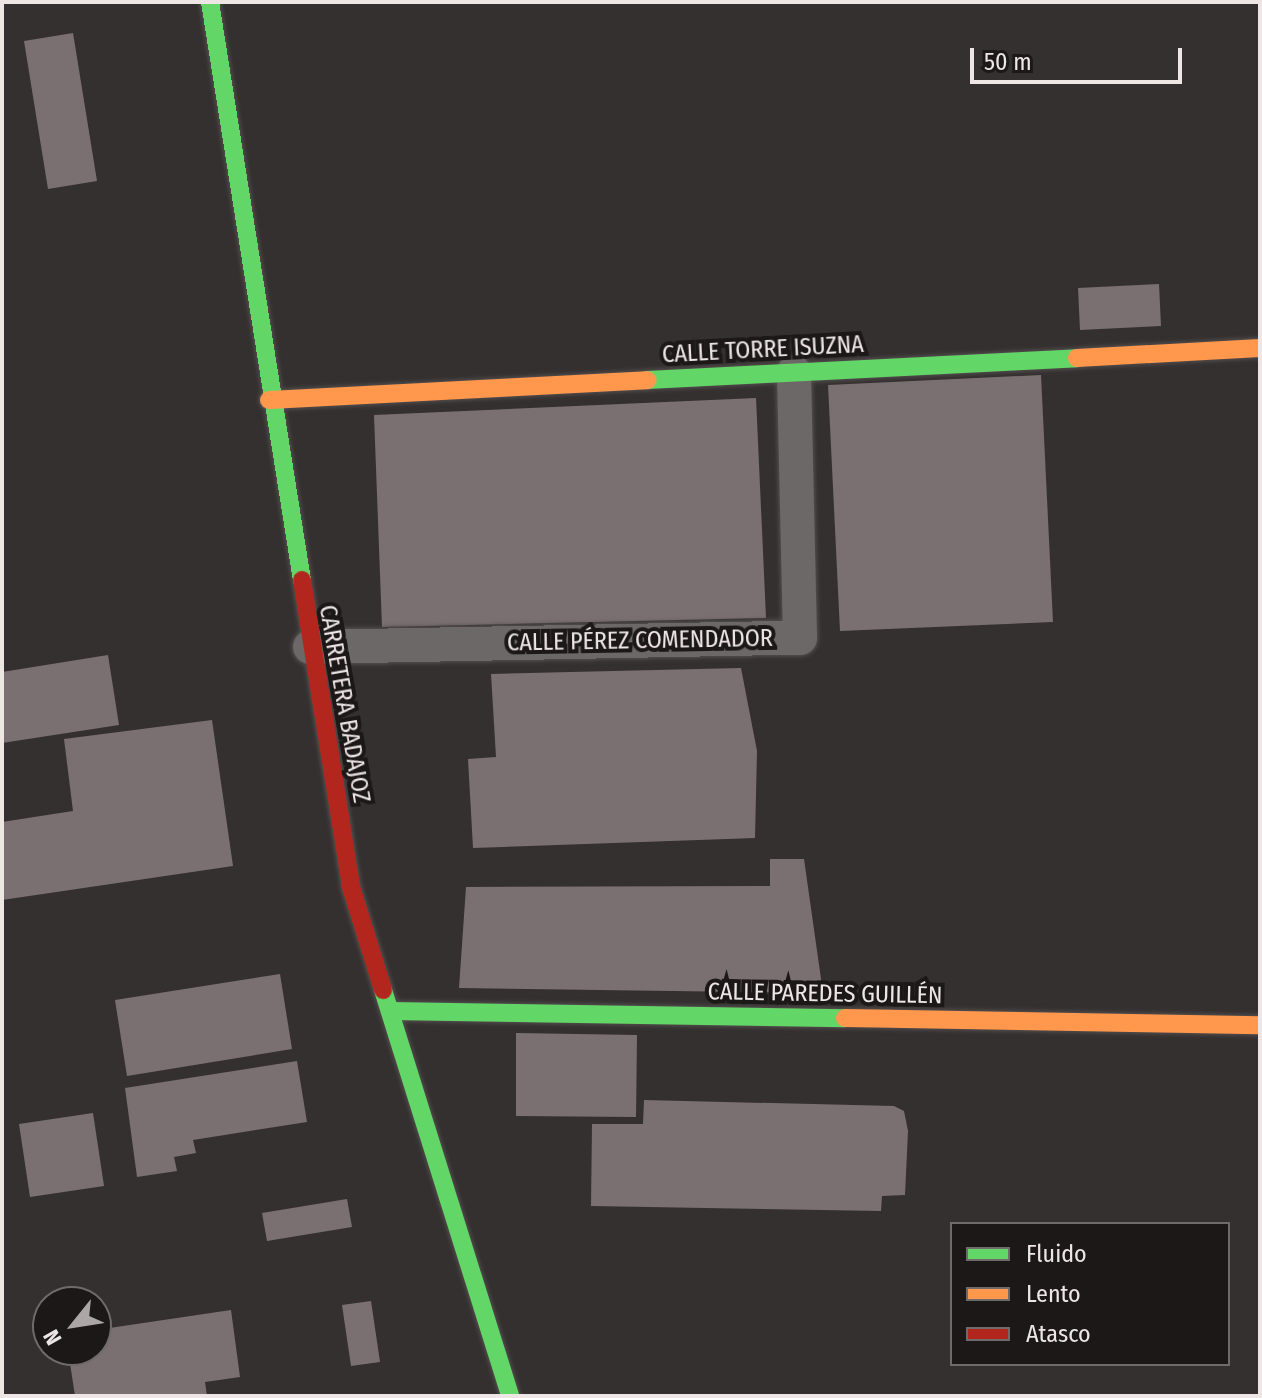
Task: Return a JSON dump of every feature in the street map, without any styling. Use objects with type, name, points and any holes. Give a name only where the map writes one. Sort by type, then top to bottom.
[{"type":"street","name":"CARRETERA BADAJOZ","points":[[210,2],[269,400],[351,887],[510,1396]]},
{"type":"street","name":"CALLE TORRE ISUZNA","points":[[269,400],[1260,348]]},
{"type":"street","name":"CALLE PÉREZ COMENDADOR","points":[[310,647],[800,638],[794,372]]},
{"type":"street","name":"CALLE PAREDES GUILLÉN","points":[[390,1011],[1260,1025]]},
{"type":"building","points":[[73,33],[97,181],[48,189],[24,41]]},
{"type":"building","points":[[1159,284],[1161,326],[1080,330],[1078,288]]},
{"type":"building","points":[[1041,375],[1053,622],[840,631],[828,385]]},
{"type":"building","points":[[756,398],[766,618],[382,627],[374,415]]},
{"type":"building","points":[[108,655],[119,725],[2,743],[2,672]]},
{"type":"building","points":[[741,668],[757,751],[755,838],[473,848],[468,759],[496,757],[491,674]]},
{"type":"building","points":[[212,720],[233,866],[2,900],[2,822],[73,811],[64,739]]},
{"type":"building","points":[[770,859],[804,859],[823,993],[459,988],[466,887],[770,886]]},
{"type":"building","points":[[280,974],[292,1049],[127,1076],[115,1000]]},
{"type":"building","points":[[516,1033],[637,1035],[636,1117],[516,1116]]},
{"type":"building","points":[[297,1061],[307,1122],[193,1140],[196,1153],[174,1157],[177,1171],[137,1177],[125,1088]]},
{"type":"building","points":[[644,1100],[894,1106],[904,1111],[908,1131],[905,1195],[882,1196],[881,1211],[591,1206],[592,1124],[643,1124]]},
{"type":"building","points":[[93,1113],[104,1186],[30,1197],[19,1124]]},
{"type":"building","points":[[347,1199],[352,1227],[267,1241],[262,1213]]},
{"type":"building","points":[[371,1301],[380,1362],[351,1366],[342,1305]]},
{"type":"building","points":[[231,1310],[240,1377],[205,1382],[207,1396],[75,1396],[70,1366],[112,1366],[112,1328]]},
{"type":"traffic: fast","points":[[210,2],[302,580]]},
{"type":"traffic: fast","points":[[647,380],[1077,358]]},
{"type":"traffic: fast","points":[[383,990],[510,1396]]},
{"type":"traffic: fast","points":[[390,1011],[845,1018]]},
{"type":"traffic: slow","points":[[1077,358],[1260,348]]},
{"type":"traffic: slow","points":[[269,400],[647,380]]},
{"type":"traffic: slow","points":[[845,1018],[1260,1025]]},
{"type":"traffic: jam","points":[[302,580],[351,887],[383,990]]}]
